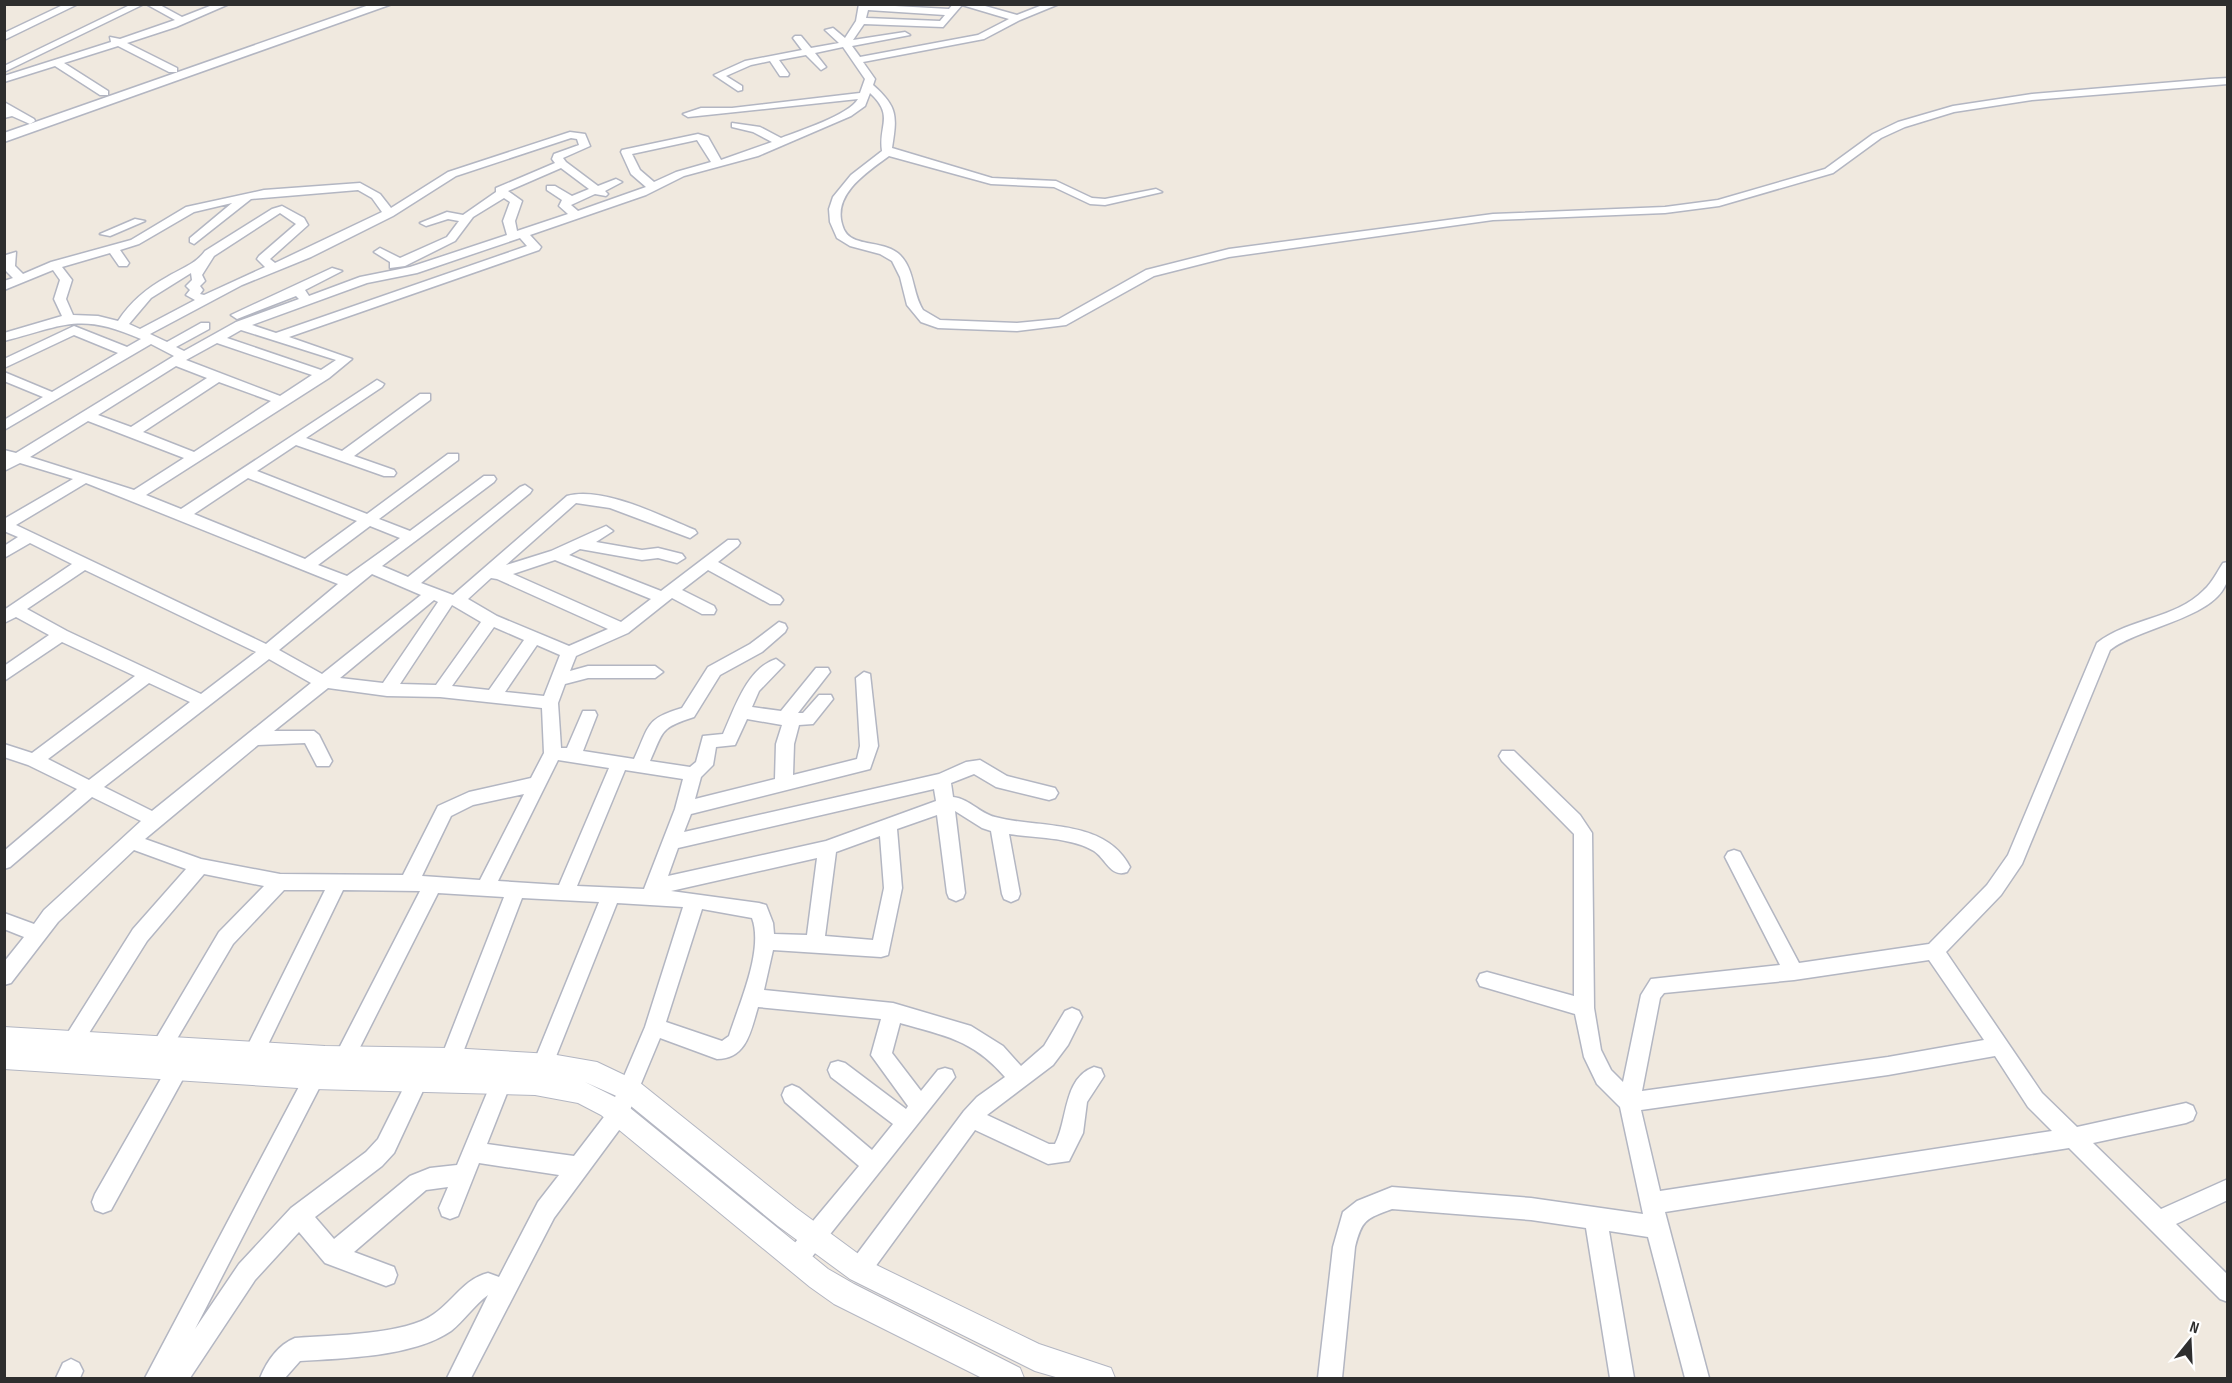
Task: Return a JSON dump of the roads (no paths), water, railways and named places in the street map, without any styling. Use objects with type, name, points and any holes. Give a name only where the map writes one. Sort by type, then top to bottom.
[{"type":"main road","points":[[4,130],[104,93],[365,4]]},
{"type":"main road","points":[[4,138],[386,4]]},
{"type":"street","points":[[4,37],[74,4]]},
{"type":"street","points":[[4,70],[140,4]]},
{"type":"street","points":[[150,4],[182,20]]},
{"type":"street","points":[[4,79],[173,25],[225,4]]},
{"type":"street","points":[[966,4],[1017,18]]},
{"type":"street","points":[[858,60],[981,37],[1017,18],[1054,4]]},
{"type":"street","points":[[846,44],[861,21],[863,6],[954,8]]},
{"type":"street","points":[[943,24],[954,8]]},
{"type":"street","points":[[861,21],[943,24],[963,39]]},
{"type":"street","points":[[4,25],[23,28]]},
{"type":"street","points":[[94,28],[173,70]]},
{"type":"street","points":[[379,275],[413,270],[611,203],[680,174],[718,164],[780,142],[847,114],[861,104],[870,79],[846,44],[830,30]]},
{"type":"street","points":[[738,88],[719,75],[772,55],[905,35]]},
{"type":"street","points":[[798,38],[821,68]]},
{"type":"street","points":[[772,55],[784,74]]},
{"type":"street","points":[[56,62],[104,93]]},
{"type":"street","points":[[688,114],[741,110],[867,91],[888,104],[890,111],[888,151],[838,195],[834,207],[841,236],[860,247],[888,253],[897,259],[917,313],[926,321],[938,324],[1031,326],[1069,320],[1137,279],[1215,255],[1493,217],[1665,210],[1719,203],[1829,171],[1843,164],[1862,146],[1877,136],[1950,108],[1991,100],[2160,84],[2228,81]]},
{"type":"street","points":[[8,110],[30,121]]},
{"type":"street","points":[[736,125],[756,129],[780,142]]},
{"type":"street","points":[[201,295],[274,268],[416,200],[452,174],[570,135],[581,136],[585,146],[558,156],[557,159],[597,189],[611,203]]},
{"type":"street","points":[[653,187],[635,172],[626,152],[698,137],[704,139],[718,164]]},
{"type":"street","points":[[888,151],[998,183],[1056,184],[1090,201],[1105,202],[1156,192]]},
{"type":"street","points":[[276,337],[535,247],[518,234],[509,220],[516,201],[500,192],[502,189],[562,164]]},
{"type":"street","points":[[334,188],[349,177]]},
{"type":"street","points":[[576,214],[565,206],[570,200],[616,182]]},
{"type":"street","points":[[170,219],[199,206],[276,191],[352,186],[366,189],[376,196],[389,213]]},
{"type":"street","points":[[551,188],[570,200]]},
{"type":"street","points":[[238,320],[308,300],[379,275],[451,239],[466,219],[503,193]]},
{"type":"street","points":[[4,286],[55,265],[135,242],[193,203],[216,196]]},
{"type":"street","points":[[194,240],[247,197]]},
{"type":"street","points":[[201,295],[192,286],[199,281],[196,275],[209,254],[279,210],[300,220],[302,225],[263,259],[274,268]]},
{"type":"street","points":[[426,223],[447,215],[466,219]]},
{"type":"street","points":[[106,234],[144,217],[138,224],[154,230]]},
{"type":"street","points":[[112,248],[123,263]]},
{"type":"street","points":[[380,252],[401,263]]},
{"type":"street","points":[[12,255],[9,267],[21,279]]},
{"type":"street","points":[[122,325],[130,311],[154,289],[202,263]]},
{"type":"street","points":[[55,265],[66,280],[60,299],[69,319]]},
{"type":"street","points":[[9,460],[89,416],[215,338],[238,320],[297,291],[300,286],[336,271]]},
{"type":"street","points":[[4,426],[128,352],[201,295],[213,281]]},
{"type":"street","points":[[297,291],[308,300]]},
{"type":"street","points":[[4,337],[69,319],[122,325],[167,347],[180,358],[217,377],[280,400]]},
{"type":"street","points":[[135,496],[346,359],[276,337],[238,320]]},
{"type":"street","points":[[167,347],[205,326]]},
{"type":"street","points":[[4,364],[74,330],[128,352]]},
{"type":"street","points":[[215,338],[324,375]]},
{"type":"street","points":[[4,376],[51,396]]},
{"type":"street","points":[[130,434],[217,377]]},
{"type":"street","points":[[4,394],[21,384]]},
{"type":"street","points":[[182,516],[249,473],[377,384]]},
{"type":"street","points":[[344,456],[425,397]]},
{"type":"street","points":[[89,416],[130,434],[195,457]]},
{"type":"street","points":[[297,440],[389,473]]},
{"type":"street","points":[[306,566],[453,458]]},
{"type":"street","points":[[9,460],[85,478],[135,496],[349,583]]},
{"type":"street","points":[[249,473],[412,537]]},
{"type":"street","points":[[5,525],[85,478]]},
{"type":"street","points":[[4,862],[92,787],[204,702],[349,583],[489,479]]},
{"type":"street","points":[[410,584],[525,490]]},
{"type":"street","points":[[387,690],[452,600],[491,575],[554,513],[572,499],[579,498],[621,507],[690,533]]},
{"type":"street","points":[[5,525],[268,651],[321,681],[387,690],[440,691],[550,703]]},
{"type":"street","points":[[491,575],[556,555],[606,531]]},
{"type":"street","points":[[4,553],[29,537]]},
{"type":"street","points":[[372,568],[432,594],[452,600],[533,638],[570,651],[622,629],[733,543]]},
{"type":"street","points":[[578,544],[642,555],[658,553],[677,558]]},
{"type":"street","points":[[556,555],[708,610]]},
{"type":"street","points":[[10,614],[84,562]]},
{"type":"street","points":[[706,562],[775,600]]},
{"type":"street","points":[[1697,1378],[1651,1203],[1629,1102],[1651,995],[1658,985],[1794,972],[1934,951],[1994,890],[2016,859],[2103,647],[2119,635],[2198,604],[2210,594],[2228,567]]},
{"type":"street","points":[[491,575],[622,629]]},
{"type":"street","points":[[4,977],[51,916],[154,820],[321,681],[432,594]]},
{"type":"street","points":[[10,614],[61,635],[204,702]]},
{"type":"street","points":[[440,691],[491,620]]},
{"type":"street","points":[[640,765],[658,725],[664,720],[688,713],[714,671],[756,648],[779,628]]},
{"type":"street","points":[[4,675],[61,635]]},
{"type":"street","points":[[492,698],[533,638]]},
{"type":"street","points":[[484,888],[553,753],[550,703],[570,651]]},
{"type":"street","points":[[652,892],[684,809],[693,774],[704,765],[709,741],[729,740],[752,688],[776,665]]},
{"type":"street","points":[[560,680],[588,672],[655,672]]},
{"type":"street","points":[[784,785],[788,719],[822,672]]},
{"type":"street","points":[[15,757],[147,676]]},
{"type":"street","points":[[684,809],[864,764],[869,746],[864,678]]},
{"type":"street","points":[[740,712],[807,720],[825,699]]},
{"type":"street","points":[[572,756],[589,715]]},
{"type":"street","points":[[254,739],[308,736],[313,740],[323,761]]},
{"type":"street","points":[[553,753],[693,774]]},
{"type":"street","points":[[1508,756],[1574,820],[1583,833],[1584,1008],[1591,1051],[1598,1067],[1629,1102]]},
{"type":"street","points":[[15,757],[92,787],[154,820]]},
{"type":"street","points":[[565,892],[620,762]]},
{"type":"street","points":[[670,843],[942,780],[972,767],[980,767],[1002,782],[1049,794]]},
{"type":"street","points":[[942,780],[956,892]]},
{"type":"street","points":[[409,883],[444,812],[468,799],[537,784]]},
{"type":"street","points":[[133,842],[200,866],[280,882],[409,883],[611,895],[652,892],[827,848],[945,805],[961,805],[981,819],[999,825],[1087,839],[1103,848],[1121,867]]},
{"type":"street","points":[[999,825],[1011,894]]},
{"type":"street","points":[[766,942],[815,943],[881,950],[893,888],[888,826]]},
{"type":"street","points":[[815,943],[827,848]]},
{"type":"street","points":[[1734,857],[1794,972]]},
{"type":"street","points":[[72,1043],[140,934],[200,866]]},
{"type":"street","points":[[161,1048],[226,938],[280,882]]},
{"type":"street","points":[[254,1053],[337,884]]},
{"type":"street","points":[[157,1378],[327,1064],[433,884]]},
{"type":"street","points":[[176,1378],[247,1272],[299,1216],[374,1159],[386,1146],[437,1073],[516,890]]},
{"type":"street","points":[[652,892],[759,911],[766,942],[737,1041],[726,1050],[717,1050],[655,1027]]},
{"type":"street","points":[[543,1064],[611,895]]},
{"type":"street","points":[[459,1378],[546,1210],[618,1115],[655,1027],[695,900]]},
{"type":"street","points":[[4,921],[38,934]]},
{"type":"street","points":[[1934,951],[2035,1100],[2071,1138],[2114,1175],[2228,1291]]},
{"type":"street","points":[[1487,980],[1584,1008]]},
{"type":"street","points":[[750,997],[893,1012],[971,1035],[996,1052],[1018,1077]]},
{"type":"street","points":[[893,1012],[881,1055],[914,1115]]},
{"type":"street","points":[[859,1270],[971,1118],[986,1101],[1018,1077],[1033,1069],[1049,1054],[1065,1032],[1072,1017]]},
{"type":"street","points":[[4,1038],[161,1048],[182,1059],[254,1053],[327,1064],[437,1073],[543,1064],[597,1072],[630,1090],[813,1238],[859,1270],[1014,1348],[1101,1378]]},
{"type":"street","points":[[1629,1102],[1888,1066],[2000,1046]]},
{"type":"street","points":[[4,1058],[182,1059],[327,1064],[437,1073],[501,1083],[553,1086],[582,1092],[592,1096],[618,1115],[796,1259],[844,1294],[1010,1378]]},
{"type":"street","points":[[103,1202],[182,1059]]},
{"type":"street","points":[[838,1070],[914,1115]]},
{"type":"street","points":[[971,1118],[1048,1154],[1061,1154],[1072,1132],[1077,1099],[1094,1076]]},
{"type":"street","points":[[796,1259],[945,1077]]},
{"type":"street","points":[[450,1208],[501,1083]]},
{"type":"street","points":[[792,1095],[874,1165]]},
{"type":"street","points":[[1651,1203],[2071,1138],[2186,1113]]},
{"type":"street","points":[[472,1152],[577,1167]]},
{"type":"street","points":[[333,1255],[418,1183],[430,1178],[464,1175]]},
{"type":"street","points":[[2159,1221],[2228,1189]]},
{"type":"street","points":[[1330,1378],[1344,1247],[1351,1220],[1365,1209],[1392,1198],[1531,1209],[1657,1227]]},
{"type":"street","points":[[299,1216],[333,1255],[386,1275]]},
{"type":"street","points":[[1596,1219],[1622,1378]]},
{"type":"street","points":[[272,1378],[282,1362],[295,1350],[384,1343],[408,1337],[442,1323],[480,1286],[488,1284],[505,1291]]}]
